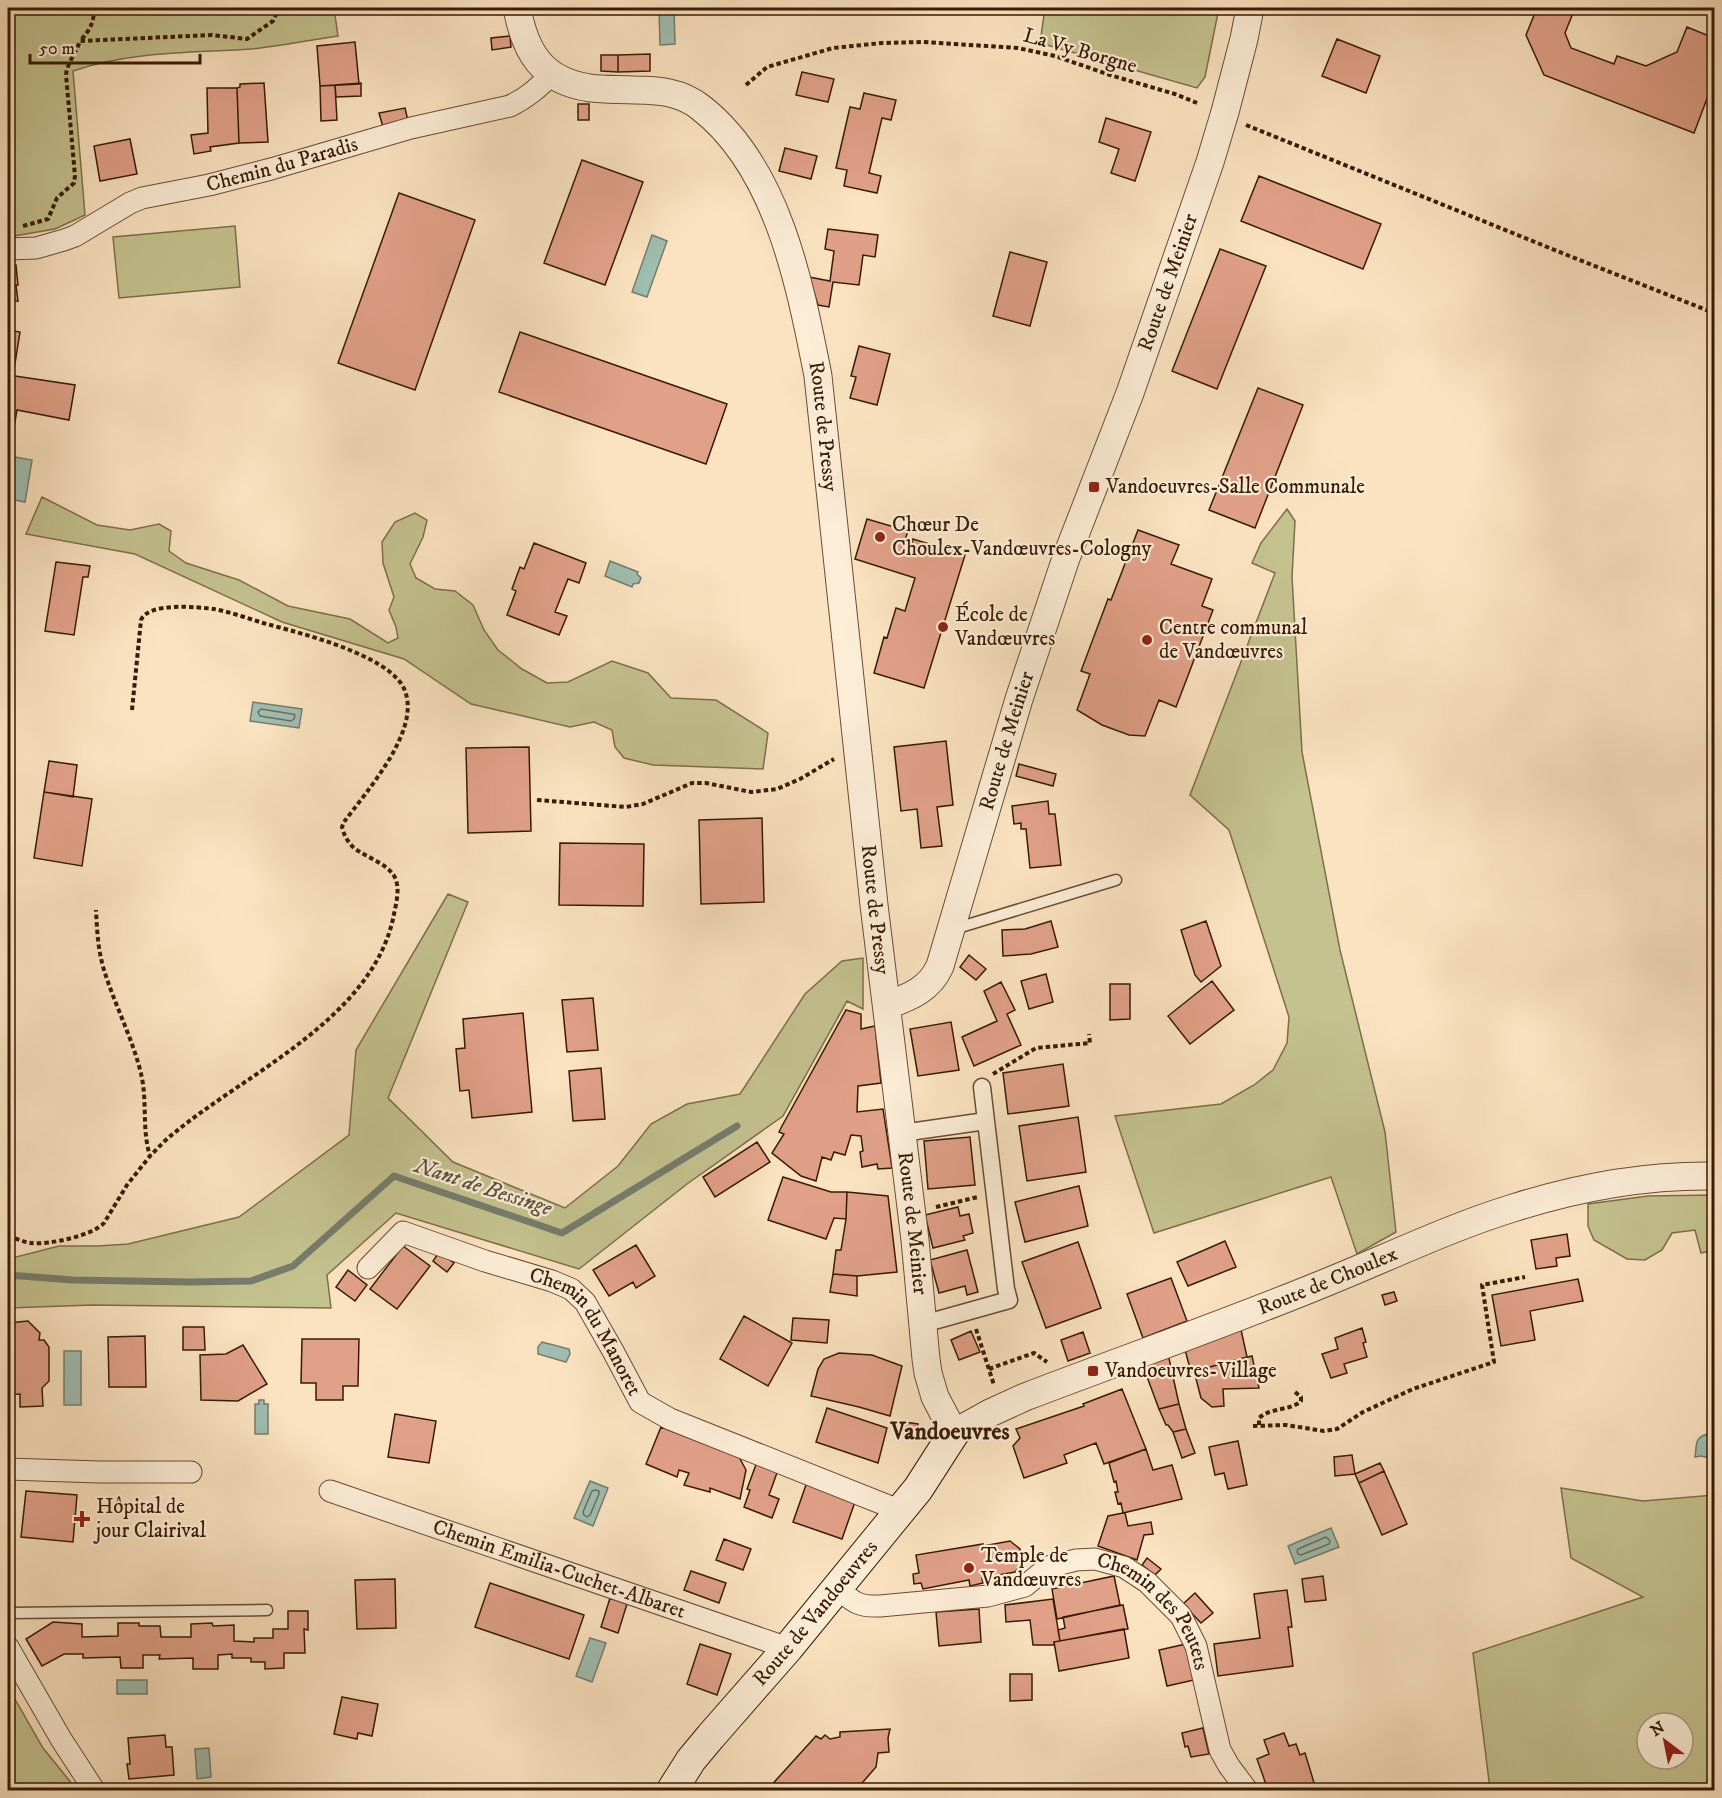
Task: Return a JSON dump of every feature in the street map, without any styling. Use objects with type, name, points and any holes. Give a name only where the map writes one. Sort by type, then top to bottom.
[{"type":"main road","name":"Route de Vandoeuvres","points":[[672,1791],[704,1744],[788,1648],[918,1490],[954,1433]]},
{"type":"street","name":"Route de Pressy","points":[[517,8],[529,50],[552,74],[565,81],[592,88],[657,90],[674,94],[698,105],[716,120],[740,148],[758,178],[784,236],[818,376],[874,905],[888,1005]]},
{"type":"street","name":"Route de Meinier","points":[[954,1433],[940,1410],[931,1382],[888,1005],[915,994],[933,980],[940,966],[1019,699],[1066,558],[1141,362],[1210,162],[1226,112],[1250,8]]},
{"type":"street","name":"Chemin du Paradis","points":[[8,249],[36,248],[75,236],[142,198],[240,177],[411,128],[510,106],[535,91],[552,74]]},
{"type":"street","points":[[923,1324],[1009,1300],[993,1194],[982,1087]]},
{"type":"street","points":[[902,1132],[986,1121]]},
{"type":"street","name":"Route de Choulex","points":[[954,1433],[1025,1397],[1300,1293],[1505,1210],[1608,1184],[1666,1177],[1714,1176]]},
{"type":"street","name":"Chemin du Manoret","points":[[368,1268],[403,1232],[571,1289],[585,1302],[640,1402],[670,1419],[901,1511]]},
{"type":"street","points":[[8,1469],[191,1472]]},
{"type":"street","name":"Chemin Emilia-Cuchet-Albaret","points":[[330,1491],[788,1648]]},
{"type":"street","name":"Chemin des Peutets","points":[[837,1588],[858,1604],[880,1605],[988,1596],[1025,1586],[1048,1567],[1076,1560],[1095,1559],[1124,1567],[1134,1572],[1156,1591],[1181,1616],[1191,1632],[1220,1750],[1247,1791]]},
{"type":"street","points":[[8,1647],[94,1791]]},
{"type":"lane","points":[[951,929],[1116,880]]},
{"type":"lane","points":[[8,1613],[267,1610]]},
{"type":"path","points":[[18,229],[26,224],[48,219],[57,198],[74,183],[66,70],[77,52],[80,41],[93,24],[94,8]]},
{"type":"path","points":[[80,41],[212,35],[247,39],[273,21],[279,8]]},
{"type":"path","name":"La Vy Borgne","points":[[747,85],[767,67],[833,48],[923,42],[1018,48],[1055,56],[1197,103]]},
{"type":"path","points":[[1226,112],[1242,123],[1714,314]]},
{"type":"path","points":[[8,1236],[29,1243],[43,1244],[100,1228],[127,1185],[150,1156],[172,1135],[302,1042],[345,1002],[363,982],[390,932],[396,906],[397,884],[394,876],[353,847],[347,840],[342,827],[396,748],[405,724],[408,702],[403,687],[396,678],[374,662],[305,635],[215,609],[160,608],[148,611],[141,620],[132,710]]},
{"type":"path","points":[[537,800],[627,807],[643,804],[692,783],[706,783],[752,792],[777,789],[800,779],[857,745]]},
{"type":"path","points":[[96,910],[97,936],[103,968],[141,1078],[145,1098],[145,1133],[150,1156]]},
{"type":"path","points":[[982,1087],[984,1080],[1035,1048],[1089,1043],[1089,1034]]},
{"type":"path","points":[[909,1184],[921,1183],[936,1207],[993,1194]]},
{"type":"path","points":[[1252,1426],[1286,1425],[1324,1431],[1337,1429],[1363,1412],[1413,1389],[1494,1362],[1482,1285],[1525,1276]]},
{"type":"path","points":[[970,1311],[997,1391]]},
{"type":"path","points":[[989,1369],[1034,1353],[1048,1363],[1056,1361]]},
{"type":"path","points":[[1259,1425],[1259,1418],[1266,1412],[1296,1406],[1302,1401],[1296,1392]]},
{"type":"shaded area","points":[[8,8],[334,8],[338,36],[251,49],[139,56],[95,64],[73,71],[85,215],[55,229],[8,237]]},
{"type":"shaded area","points":[[1045,8],[1219,8],[1205,77],[1197,88],[1040,43]]},
{"type":"shaded area","points":[[235,226],[240,287],[119,298],[113,237]]},
{"type":"shaded area","points":[[42,497],[97,525],[130,530],[159,524],[171,531],[169,551],[186,563],[239,580],[288,606],[350,619],[388,643],[398,638],[389,610],[394,597],[383,563],[382,542],[395,522],[415,513],[427,520],[423,537],[410,564],[416,578],[435,589],[455,591],[473,605],[484,630],[498,650],[522,669],[547,683],[568,682],[612,661],[648,673],[671,698],[716,700],[768,733],[763,769],[653,765],[624,758],[615,747],[612,730],[594,722],[570,727],[471,704],[404,659],[282,622],[135,554],[26,534]]},
{"type":"shaded area","points":[[1287,509],[1295,521],[1292,577],[1302,752],[1340,950],[1385,1132],[1396,1232],[1357,1254],[1331,1177],[1154,1233],[1115,1116],[1221,1104],[1254,1085],[1273,1070],[1287,1043],[1289,1017],[1229,830],[1190,795],[1275,573],[1252,563],[1261,543]]},
{"type":"shaded area","points":[[448,894],[468,902],[388,1098],[453,1162],[565,1208],[618,1166],[651,1124],[687,1104],[740,1094],[805,994],[842,961],[863,958],[863,1009],[847,1001],[783,1116],[687,1184],[579,1269],[396,1213],[327,1275],[331,1308],[92,1305],[8,1308],[8,1259],[59,1246],[128,1244],[239,1217],[349,1135],[356,1050]]},
{"type":"shaded area","points":[[1714,1195],[1714,1250],[1701,1253],[1695,1230],[1672,1233],[1662,1250],[1645,1260],[1627,1259],[1594,1240],[1588,1226],[1588,1204],[1648,1196]]},
{"type":"shaded area","points":[[1561,1488],[1643,1501],[1714,1495],[1714,1790],[1487,1790],[1490,1789],[1473,1653],[1643,1597],[1571,1558]]},
{"type":"shaded area","points":[[8,1687],[43,1748],[77,1790],[8,1790]]},
{"type":"water","points":[[674,8],[675,44],[660,45],[659,9]]},
{"type":"water","points":[[652,235],[667,241],[647,297],[632,292]]},
{"type":"water","points":[[15,457],[32,460],[25,502],[9,499]]},
{"type":"water","points":[[610,561],[638,572],[641,578],[639,583],[633,584],[632,587],[605,576]]},
{"type":"water","points":[[253,702],[302,709],[299,728],[250,721]]},
{"type":"water","points":[[542,1342],[569,1349],[570,1354],[566,1362],[538,1354],[538,1347]]},
{"type":"water","points":[[64,1351],[81,1351],[81,1405],[64,1405]]},
{"type":"water","points":[[259,1400],[264,1400],[264,1404],[268,1404],[268,1434],[255,1434],[255,1404],[259,1404]]},
{"type":"water","points":[[1707,1434],[1714,1434],[1714,1459],[1695,1457],[1698,1440]]},
{"type":"water","points":[[590,1481],[608,1488],[593,1526],[574,1518]]},
{"type":"water","points":[[1331,1528],[1339,1547],[1295,1564],[1288,1546]]},
{"type":"water","points":[[590,1638],[606,1643],[592,1682],[576,1676]]},
{"type":"water","points":[[117,1680],[147,1680],[147,1694],[117,1694]]},
{"type":"water","points":[[209,1748],[211,1777],[197,1779],[195,1749]]},
{"type":"building","points":[[1537,8],[1575,8],[1565,33],[1571,48],[1614,64],[1617,56],[1646,66],[1677,52],[1687,27],[1714,38],[1714,80],[1694,133],[1544,75],[1526,35]]},
{"type":"building","points":[[510,36],[511,47],[492,50],[491,38]]},
{"type":"building","points":[[1337,39],[1380,56],[1366,93],[1322,76]]},
{"type":"building","points":[[355,42],[359,84],[320,86],[317,46]]},
{"type":"building","points":[[650,54],[650,71],[618,72],[618,55]]},
{"type":"building","points":[[601,55],[618,55],[618,72],[601,71]]},
{"type":"building","points":[[802,72],[834,79],[828,102],[796,95]]},
{"type":"building","points":[[264,83],[268,142],[239,143],[237,88],[240,84]]},
{"type":"building","points":[[361,83],[361,96],[336,97],[335,85]]},
{"type":"building","points":[[335,85],[337,120],[321,121],[320,86]]},
{"type":"building","points":[[207,88],[237,88],[239,143],[210,147],[211,151],[194,154],[191,135],[208,133]]},
{"type":"building","points":[[864,93],[896,100],[891,120],[882,118],[869,173],[881,176],[877,193],[844,186],[847,170],[836,168],[850,107],[860,109]]},
{"type":"building","points":[[578,104],[589,104],[589,120],[578,120]]},
{"type":"building","points":[[405,108],[408,121],[383,127],[379,113]]},
{"type":"building","points":[[1106,118],[1151,132],[1135,181],[1111,173],[1119,149],[1099,142]]},
{"type":"building","points":[[130,139],[137,174],[100,181],[94,146]]},
{"type":"building","points":[[785,148],[817,156],[811,179],[779,171]]},
{"type":"building","points":[[582,160],[643,182],[605,285],[544,263]]},
{"type":"building","points":[[1259,176],[1381,224],[1363,269],[1241,221]]},
{"type":"building","points":[[399,193],[475,220],[415,390],[338,363]]},
{"type":"building","points":[[828,229],[878,235],[875,257],[863,255],[859,285],[833,282],[829,307],[818,305],[809,277],[830,281],[834,251],[825,249]]},
{"type":"building","points":[[1220,249],[1266,266],[1217,389],[1172,371]]},
{"type":"building","points":[[1010,252],[1047,262],[1030,326],[993,316]]},
{"type":"building","points":[[16,265],[18,285],[8,286],[8,266]]},
{"type":"building","points":[[16,285],[18,301],[8,302],[8,286]]},
{"type":"building","points":[[8,330],[20,332],[16,357],[8,356]]},
{"type":"building","points":[[520,332],[727,404],[706,464],[499,392]]},
{"type":"building","points":[[859,346],[890,354],[877,405],[850,398],[856,377],[851,376]]},
{"type":"building","points":[[8,356],[16,357],[13,376],[8,375]]},
{"type":"building","points":[[8,375],[75,385],[69,420],[17,410],[11,444],[8,443]]},
{"type":"building","points":[[1258,388],[1303,405],[1255,528],[1209,510]]},
{"type":"building","points":[[867,519],[908,531],[902,549],[910,551],[913,539],[965,555],[924,688],[874,673],[884,637],[887,638],[896,608],[905,611],[915,578],[855,559]]},
{"type":"building","name":"Centre communal de Vandœuvres","points":[[1138,530],[1179,545],[1171,564],[1212,579],[1202,606],[1213,610],[1176,707],[1159,700],[1145,736],[1129,735],[1102,725],[1077,710],[1090,674],[1081,671],[1108,599],[1111,600]]},
{"type":"building","points":[[534,543],[586,563],[579,583],[568,579],[555,612],[567,616],[559,635],[507,615],[516,591],[512,589],[520,567],[524,569]]},
{"type":"building","points":[[56,562],[90,566],[88,577],[83,577],[74,635],[45,631]]},
{"type":"building","points":[[946,741],[953,805],[937,807],[942,846],[921,848],[917,809],[901,811],[894,747]]},
{"type":"building","points":[[529,747],[531,831],[468,833],[466,748]]},
{"type":"building","points":[[49,761],[77,765],[73,797],[44,792]]},
{"type":"building","points":[[1019,764],[1056,774],[1053,786],[1016,776]]},
{"type":"building","points":[[44,792],[92,799],[82,866],[34,858]]},
{"type":"building","points":[[1048,801],[1049,814],[1055,814],[1061,865],[1030,868],[1026,829],[1021,829],[1021,823],[1014,824],[1012,806]]},
{"type":"building","points":[[762,818],[764,902],[701,904],[699,820]]},
{"type":"building","points":[[560,843],[644,844],[643,906],[559,905]]},
{"type":"building","points":[[1051,921],[1058,947],[1031,954],[1003,956],[1002,930],[1025,929]]},
{"type":"building","points":[[1206,921],[1221,966],[1201,982],[1195,975],[1181,930]]},
{"type":"building","points":[[969,955],[986,969],[976,980],[960,967]]},
{"type":"building","points":[[1046,974],[1053,1002],[1029,1009],[1021,981]]},
{"type":"building","points":[[1212,981],[1234,1010],[1190,1044],[1168,1016]]},
{"type":"building","points":[[1001,982],[1015,1010],[1007,1014],[1021,1045],[974,1066],[962,1037],[997,1021],[984,991]]},
{"type":"building","points":[[1110,984],[1130,984],[1130,1019],[1110,1020]]},
{"type":"building","points":[[593,998],[598,1050],[567,1052],[562,1000]]},
{"type":"building","points":[[846,1010],[861,1014],[861,1029],[875,1026],[881,1083],[858,1086],[857,1112],[883,1109],[892,1168],[878,1169],[877,1164],[862,1167],[861,1136],[851,1135],[845,1155],[834,1152],[831,1160],[822,1157],[816,1181],[801,1176],[772,1153],[784,1134],[779,1132],[782,1126]]},
{"type":"building","points":[[523,1013],[532,1112],[472,1118],[469,1090],[460,1091],[456,1049],[465,1048],[463,1019]]},
{"type":"building","points":[[951,1022],[959,1070],[918,1076],[910,1029]]},
{"type":"building","points":[[1063,1064],[1069,1106],[1008,1114],[1003,1073]]},
{"type":"building","points":[[601,1068],[605,1119],[573,1121],[569,1071]]},
{"type":"building","points":[[1078,1117],[1086,1172],[1027,1181],[1019,1126]]},
{"type":"building","points":[[970,1137],[975,1185],[928,1189],[924,1141]]},
{"type":"building","points":[[757,1142],[770,1162],[715,1197],[703,1177]]},
{"type":"building","points":[[783,1177],[831,1192],[847,1192],[846,1219],[834,1218],[826,1239],[768,1220]]},
{"type":"building","points":[[1079,1186],[1088,1226],[1025,1242],[1015,1202]]},
{"type":"building","points":[[847,1192],[888,1196],[897,1272],[857,1276],[833,1274],[836,1250],[841,1250]]},
{"type":"building","points":[[958,1207],[960,1216],[969,1214],[973,1233],[963,1236],[965,1240],[933,1248],[925,1215]]},
{"type":"building","points":[[1567,1234],[1570,1256],[1556,1258],[1557,1266],[1536,1269],[1531,1240]]},
{"type":"building","points":[[1225,1241],[1236,1267],[1188,1286],[1177,1262]]},
{"type":"building","points":[[1078,1242],[1101,1308],[1046,1328],[1022,1262]]},
{"type":"building","points":[[636,1245],[655,1276],[636,1288],[633,1282],[609,1296],[593,1270]]},
{"type":"building","points":[[403,1246],[430,1266],[397,1309],[370,1289]]},
{"type":"building","points":[[967,1250],[978,1292],[967,1295],[965,1286],[939,1293],[930,1260]]},
{"type":"building","points":[[439,1252],[454,1263],[447,1272],[433,1261]]},
{"type":"building","points":[[348,1270],[367,1285],[355,1301],[336,1287]]},
{"type":"building","points":[[833,1274],[857,1276],[857,1296],[830,1292]]},
{"type":"building","points":[[1171,1278],[1187,1321],[1143,1338],[1127,1294]]},
{"type":"building","points":[[1578,1279],[1583,1301],[1530,1311],[1535,1340],[1501,1346],[1492,1295]]},
{"type":"building","points":[[1394,1292],[1397,1301],[1385,1305],[1382,1295]]},
{"type":"building","points":[[744,1316],[792,1343],[768,1386],[720,1359]]},
{"type":"building","points":[[793,1318],[829,1320],[827,1343],[791,1340]]},
{"type":"building","points":[[28,1321],[40,1333],[39,1340],[44,1340],[49,1347],[49,1381],[42,1388],[43,1406],[20,1407],[20,1394],[8,1395],[8,1323]]},
{"type":"building","points":[[1240,1325],[1247,1357],[1191,1372],[1184,1346]]},
{"type":"building","points":[[183,1327],[204,1327],[205,1350],[183,1350]]},
{"type":"building","points":[[1362,1328],[1367,1357],[1344,1364],[1347,1373],[1331,1378],[1322,1354],[1338,1349],[1335,1338]]},
{"type":"building","points":[[971,1331],[980,1352],[959,1360],[951,1340]]},
{"type":"building","points":[[1083,1332],[1090,1353],[1068,1361],[1061,1340]]},
{"type":"building","points":[[145,1336],[146,1387],[109,1387],[108,1337]]},
{"type":"building","points":[[302,1339],[359,1339],[358,1386],[343,1386],[343,1400],[316,1400],[316,1383],[301,1383]]},
{"type":"building","points":[[243,1345],[267,1384],[238,1401],[201,1400],[200,1355],[226,1354]]},
{"type":"building","points":[[839,1353],[872,1355],[902,1366],[890,1416],[811,1396],[818,1369],[824,1359]]},
{"type":"building","points":[[1168,1354],[1179,1404],[1159,1409],[1143,1366]]},
{"type":"building","points":[[1252,1356],[1259,1388],[1223,1389],[1224,1406],[1212,1407],[1201,1398],[1194,1371]]},
{"type":"building","points":[[1122,1389],[1146,1449],[1104,1464],[1096,1443],[1064,1455],[1067,1463],[1024,1478],[1013,1446],[1020,1438],[1016,1429],[1084,1406],[1083,1404]]},
{"type":"building","points":[[1179,1404],[1186,1429],[1173,1432],[1166,1425],[1159,1409]]},
{"type":"building","points":[[827,1408],[887,1428],[878,1463],[816,1442]]},
{"type":"building","points":[[395,1414],[436,1421],[429,1463],[388,1457]]},
{"type":"building","points":[[897,1421],[918,1424],[916,1438],[895,1433]]},
{"type":"building","points":[[661,1427],[739,1457],[746,1470],[740,1499],[710,1488],[710,1492],[684,1485],[689,1473],[679,1470],[677,1477],[646,1464]]},
{"type":"building","points":[[1186,1429],[1195,1453],[1182,1458],[1173,1432]]},
{"type":"building","points":[[1238,1441],[1247,1485],[1228,1489],[1224,1473],[1215,1475],[1209,1447]]},
{"type":"building","points":[[1146,1449],[1153,1470],[1172,1465],[1182,1499],[1123,1513],[1121,1503],[1118,1504],[1115,1492],[1118,1492],[1116,1481],[1114,1482],[1109,1463]]},
{"type":"building","points":[[1352,1455],[1355,1474],[1335,1476],[1334,1457]]},
{"type":"building","points":[[757,1462],[778,1470],[769,1495],[779,1499],[772,1518],[744,1507],[750,1490],[747,1489]]},
{"type":"building","points":[[1380,1463],[1384,1471],[1359,1483],[1355,1474]]},
{"type":"building","points":[[1384,1471],[1407,1524],[1382,1535],[1359,1483]]},
{"type":"building","points":[[807,1482],[856,1499],[842,1539],[793,1522]]},
{"type":"building","points":[[26,1491],[77,1495],[73,1542],[21,1537]]},
{"type":"building","points":[[1125,1513],[1128,1526],[1151,1522],[1153,1534],[1144,1535],[1137,1560],[1098,1546],[1108,1516]]},
{"type":"building","points":[[724,1539],[751,1549],[743,1570],[716,1560]]},
{"type":"building","name":"Temple de Vandœuvres","points":[[1010,1541],[1020,1549],[1022,1563],[1015,1572],[982,1578],[983,1583],[970,1586],[969,1580],[923,1589],[921,1583],[914,1584],[913,1574],[919,1573],[916,1555]]},
{"type":"building","points":[[1147,1558],[1161,1569],[1155,1575],[1142,1565]]},
{"type":"building","points":[[691,1571],[726,1583],[719,1603],[684,1590]]},
{"type":"building","points":[[1114,1576],[1120,1605],[1057,1619],[1052,1589]]},
{"type":"building","points":[[1323,1576],[1326,1600],[1305,1602],[1302,1579]]},
{"type":"building","points":[[395,1579],[396,1628],[357,1629],[355,1580]]},
{"type":"building","points":[[490,1583],[584,1615],[569,1659],[475,1627]]},
{"type":"building","points":[[1287,1590],[1292,1627],[1288,1627],[1293,1666],[1218,1676],[1214,1644],[1260,1638],[1254,1594]]},
{"type":"building","points":[[1195,1593],[1213,1613],[1201,1623],[1183,1604]]},
{"type":"building","points":[[610,1598],[627,1604],[618,1633],[601,1627]]},
{"type":"building","points":[[1053,1599],[1060,1641],[1054,1642],[1054,1645],[1033,1645],[1030,1620],[1006,1622],[1005,1605]]},
{"type":"building","points":[[1123,1605],[1128,1629],[1060,1641],[1058,1630],[1065,1628],[1063,1617]]},
{"type":"building","points":[[979,1609],[981,1642],[939,1646],[936,1612]]},
{"type":"building","points":[[288,1611],[308,1611],[308,1630],[304,1629],[305,1653],[284,1653],[284,1668],[265,1669],[265,1662],[251,1662],[251,1658],[232,1658],[232,1654],[218,1655],[218,1669],[193,1669],[193,1658],[159,1659],[160,1655],[143,1655],[143,1668],[121,1668],[120,1657],[83,1658],[83,1654],[64,1654],[42,1666],[26,1639],[53,1622],[82,1624],[82,1637],[118,1636],[118,1623],[139,1623],[139,1626],[160,1626],[161,1637],[191,1637],[191,1624],[212,1623],[213,1626],[234,1625],[234,1641],[254,1642],[254,1638],[273,1638],[273,1629],[288,1629]]},
{"type":"building","points":[[1124,1629],[1129,1658],[1059,1671],[1054,1642]]},
{"type":"building","points":[[700,1644],[731,1654],[717,1695],[687,1684]]},
{"type":"building","points":[[1186,1644],[1194,1680],[1167,1686],[1159,1650]]},
{"type":"building","points":[[1010,1674],[1032,1674],[1032,1700],[1010,1701]]},
{"type":"building","points":[[342,1697],[378,1704],[372,1736],[358,1733],[357,1739],[334,1734]]},
{"type":"building","points":[[1203,1728],[1209,1754],[1191,1757],[1188,1746],[1185,1747],[1182,1733]]},
{"type":"building","points":[[890,1729],[889,1752],[878,1753],[876,1767],[856,1790],[767,1790],[816,1736],[821,1739],[825,1735],[830,1739],[840,1737],[840,1732]]},
{"type":"building","points":[[1284,1733],[1289,1746],[1296,1744],[1300,1755],[1305,1753],[1315,1786],[1300,1790],[1268,1790],[1257,1759],[1269,1754],[1264,1740]]},
{"type":"building","points":[[165,1735],[166,1747],[172,1747],[174,1775],[129,1779],[128,1738]]},
{"type":"waterway","name":"Nant de Bessinge","points":[[8,1275],[73,1280],[251,1281],[293,1266],[394,1176],[562,1233],[737,1126]]},
{"type":"place","name":"Vandoeuvres-Salle Communale","points":[[1094,487]]},
{"type":"place","name":"Chœur De Choulex-Vandœuvres-Cologny","points":[[880,537]]},
{"type":"place","name":"École de Vandœuvres","points":[[943,627]]},
{"type":"place","name":"Centre communal de Vandœuvres","points":[[1147,640]]},
{"type":"place","name":"Vandoeuvres-Village","points":[[1093,1371]]},
{"type":"place","name":"Hôpital de jour Clairival","points":[[82,1519]]},
{"type":"place","name":"Temple de Vandœuvres","points":[[969,1568]]},
{"type":"district","name":"Vandoeuvres","points":[[950,1432]]}]
